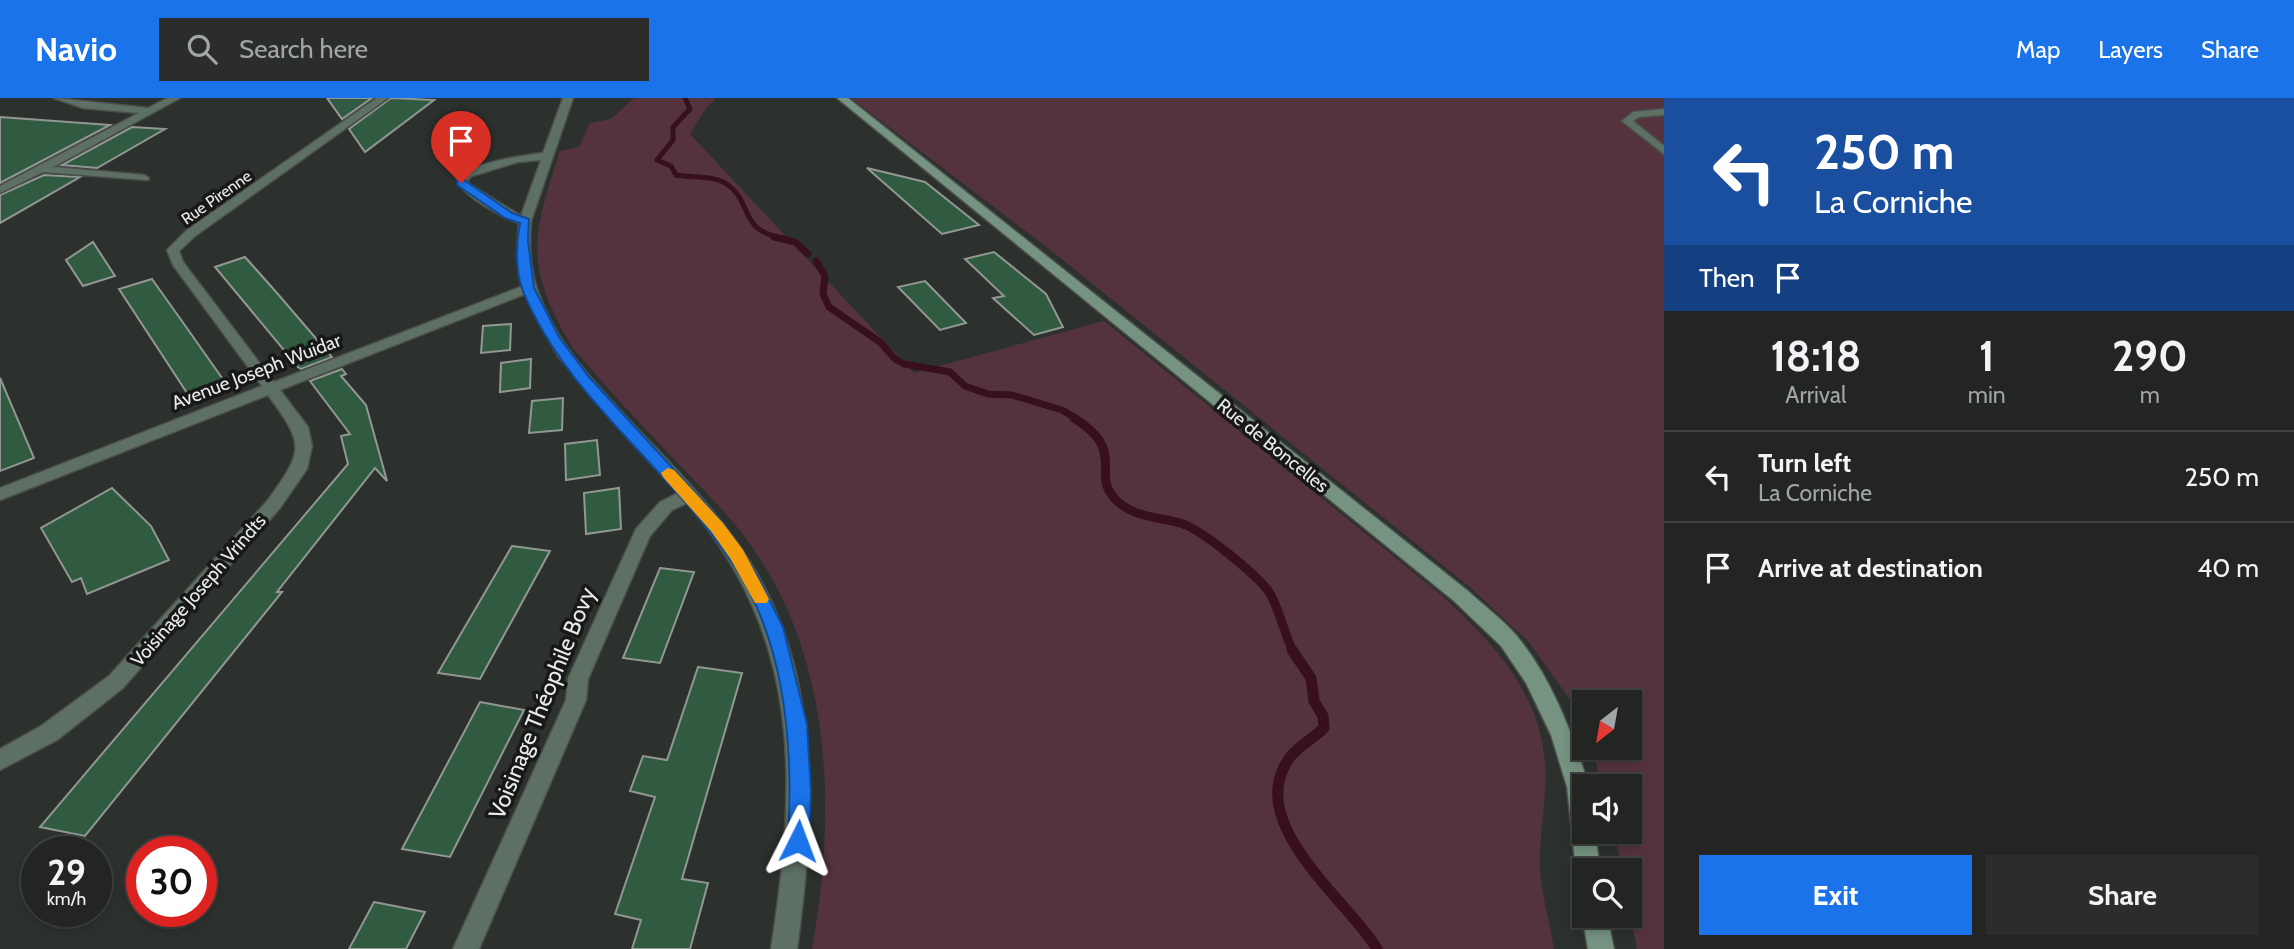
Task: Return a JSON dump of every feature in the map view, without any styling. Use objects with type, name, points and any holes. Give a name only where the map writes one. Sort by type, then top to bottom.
[{"type":"main road","name":"Rue de Boncelles","points":[[842,98],[1461,596],[1508,640],[1533,677],[1562,734],[1578,787],[1587,858]]},
{"type":"main road","points":[[1597,928],[1601,949]]},
{"type":"street","points":[[59,98],[83,105],[147,111]]},
{"type":"street","points":[[0,190],[175,98]]},
{"type":"street","name":"Rue Pirenne","points":[[272,388],[177,262],[173,250],[191,233],[383,98]]},
{"type":"street","points":[[568,98],[525,221],[522,241],[528,288],[544,323],[563,353],[717,527],[752,581],[774,627],[797,724],[801,791],[798,841],[784,949]]},
{"type":"street","points":[[1664,112],[1636,114],[1627,121],[1664,151]]},
{"type":"street","points":[[525,221],[509,215],[464,186],[462,179],[468,174],[517,159],[548,156]]},
{"type":"street","points":[[44,169],[144,178]]},
{"type":"street","name":"Avenue Joseph Wuidar","points":[[0,494],[528,288]]},
{"type":"street","name":"Voisinage Joseph Vrindts","points":[[4,755],[75,716],[117,682],[274,504],[299,469],[304,446],[300,427],[272,388]]},
{"type":"street","name":"Voisinage Théophile Bovy","points":[[466,949],[576,700],[578,680],[642,533],[666,506],[688,495]]},
{"type":"shaded area","points":[[634,98],[716,98],[706,108],[690,134],[914,373],[1104,321],[1441,595],[1495,649],[1510,669],[1534,713],[1541,737],[1546,776],[1540,870],[1554,949],[812,949],[820,898],[825,792],[822,740],[813,688],[798,638],[778,589],[742,533],[572,347],[546,294],[540,272],[539,230],[560,151],[579,147],[590,123],[611,119]]},
{"type":"shaded area","points":[[851,98],[1664,98],[1664,949],[1637,949],[1633,928],[1642,928],[1642,858],[1620,858],[1617,844],[1642,844],[1642,774],[1599,774],[1595,760],[1642,760],[1642,690],[1572,690],[1572,703],[1529,642],[1471,588],[1053,252]]},
{"type":"building","points":[[327,98],[372,98],[342,119]]},
{"type":"building","points":[[391,98],[434,100],[365,152],[349,129]]},
{"type":"building","points":[[0,117],[110,125],[0,183]]},
{"type":"building","points":[[132,127],[165,129],[97,168],[62,165]]},
{"type":"building","points":[[867,168],[925,182],[979,225],[942,234]]},
{"type":"building","points":[[44,175],[80,177],[0,223],[0,195]]},
{"type":"building","points":[[93,242],[115,276],[83,286],[66,260]]},
{"type":"building","points":[[994,252],[1046,294],[1063,327],[1034,335],[993,298],[1004,296],[965,259]]},
{"type":"building","points":[[245,257],[332,357],[301,369],[298,367],[215,267]]},
{"type":"building","points":[[152,279],[227,385],[191,399],[119,289]]},
{"type":"building","points":[[925,281],[966,323],[940,330],[898,287]]},
{"type":"building","points":[[511,324],[510,350],[481,353],[483,326]]},
{"type":"building","points":[[531,359],[530,388],[500,392],[501,363]]},
{"type":"building","points":[[342,369],[346,374],[341,376],[366,405],[387,481],[375,468],[277,592],[282,592],[85,836],[40,827],[348,464],[341,436],[350,434],[310,381]]},
{"type":"building","points":[[0,378],[34,458],[0,471]]},
{"type":"building","points":[[563,398],[562,430],[529,433],[532,401]]},
{"type":"building","points":[[597,440],[600,475],[566,480],[565,444]]},
{"type":"building","points":[[112,488],[151,526],[169,560],[87,594],[81,578],[72,582],[41,528]]},
{"type":"building","points":[[619,488],[621,529],[586,534],[584,493]]},
{"type":"building","points":[[512,546],[550,551],[480,679],[438,673]]},
{"type":"building","points":[[660,568],[694,572],[660,663],[623,658]]},
{"type":"building","points":[[698,667],[742,673],[682,879],[708,883],[690,949],[632,949],[641,920],[615,914],[655,797],[630,791],[643,756],[667,760]]},
{"type":"building","points":[[480,702],[524,710],[450,857],[402,849]]},
{"type":"building","points":[[374,902],[425,912],[406,949],[349,949]]},
{"type":"waterway","points":[[685,98],[690,109],[673,127],[673,140],[657,160],[671,166],[676,175],[708,178],[725,183],[740,199],[748,216],[760,230],[787,239]]},
{"type":"waterway","points":[[774,237],[795,242],[808,254]]},
{"type":"waterway","points":[[816,261],[825,276],[823,294],[829,307],[880,342],[895,359],[904,364],[950,372],[965,386],[988,394],[1012,395],[1062,410],[1077,419]]},
{"type":"waterway","points":[[1074,418],[1091,431],[1101,444],[1105,455],[1107,486],[1115,499],[1129,510],[1180,523],[1201,533],[1240,564],[1269,592],[1293,651]]},
{"type":"waterway","points":[[1292,650],[1311,678],[1314,701],[1323,716],[1324,728],[1291,756],[1279,781],[1279,807],[1288,833],[1304,859],[1377,949]]},
{"type":"slow traffic","points":[[668,473],[717,527],[737,555],[761,599]]},
{"type":"route","points":[[461,183],[514,218],[525,221],[522,241],[528,288],[553,338],[584,380],[717,527],[752,581],[774,627],[797,724],[801,791],[798,841]]}]
